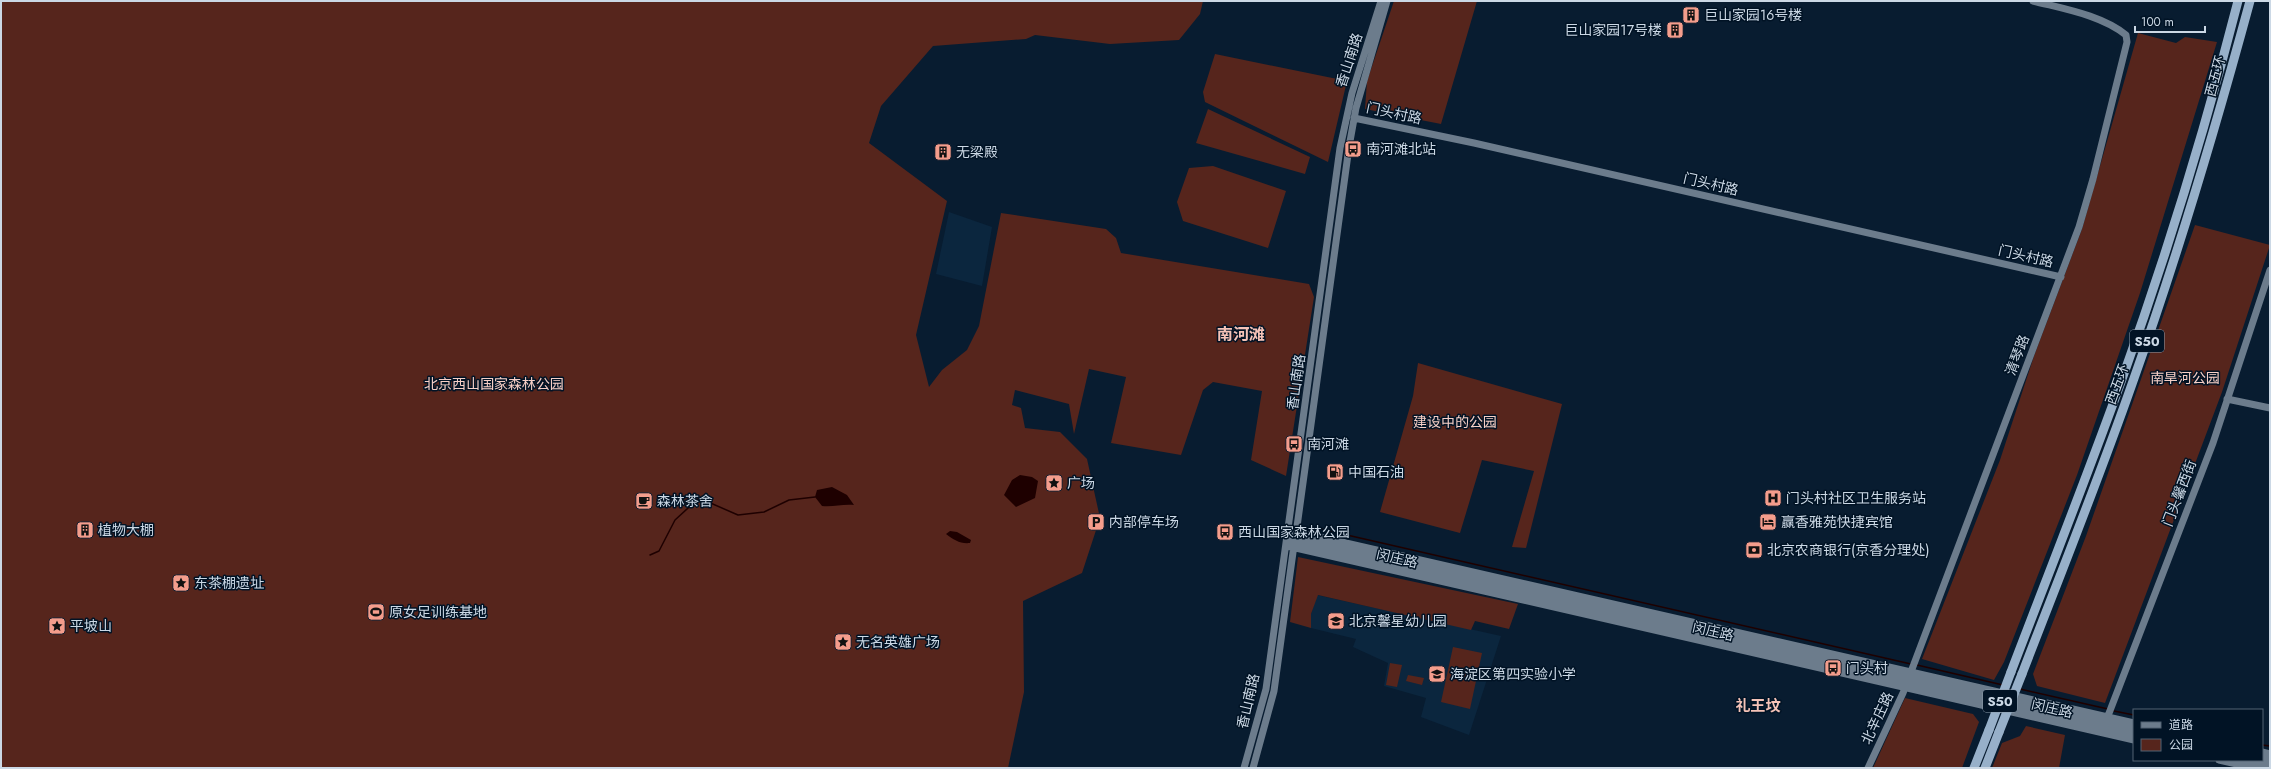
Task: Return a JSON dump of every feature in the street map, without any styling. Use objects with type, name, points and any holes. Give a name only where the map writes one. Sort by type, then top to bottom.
[{"type":"highway","name":"西五环","points":[[1974,768],[2108,416],[2158,274],[2203,131],[2238,1]]},
{"type":"highway","name":"西五环","points":[[1985,768],[2106,456],[2164,292],[2214,133],[2250,1]]},
{"type":"street","name":"香山南路","points":[[1253,768],[1274,690],[1291,539],[1340,154],[1352,93],[1381,1]]},
{"type":"street","name":"香山南路","points":[[1244,768],[1266,689],[1291,539],[1354,118],[1387,1]]},
{"type":"street","name":"清琴路","points":[[1908,680],[2061,277],[2093,179],[2127,42],[2126,35],[2119,29],[2076,12],[2033,1]]},
{"type":"street","name":"门头村路","points":[[1354,118],[1474,143],[2061,277]]},
{"type":"street","name":"门头馨西街","points":[[2106,720],[2210,451],[2270,270]]},
{"type":"street","points":[[2227,399],[2270,408]]},
{"type":"street","name":"闵庄路","points":[[1291,539],[1908,680],[2133,735]]},
{"type":"street","name":"闵庄路","points":[[1291,539],[1908,680],[2106,720],[2133,723]]},
{"type":"street","name":"闵庄路","points":[[1908,680],[2133,740]]},
{"type":"street","name":"北辛庄路","points":[[1868,768],[1908,680]]},
{"type":"street","name":"闵庄路","points":[[2106,720],[2133,729]]},
{"type":"street","points":[[2223,761],[2254,768]]},
{"type":"street","points":[[2248,761],[2270,766]]},
{"type":"shaded area","points":[[949,212],[992,227],[982,286],[936,274]]},
{"type":"shaded area","points":[[1020,475],[1032,477],[1038,481],[1035,498],[1016,507],[1004,495],[1012,480]]},
{"type":"shaded area","points":[[832,487],[847,495],[854,505],[822,506],[815,497],[817,490]]},
{"type":"shaded area","points":[[950,531],[957,532],[971,540],[970,543],[963,543],[954,540],[946,534]]},
{"type":"shaded area","name":"海淀区第四实验小学","points":[[1317,595],[1501,636],[1469,735],[1421,717],[1426,698],[1384,686],[1388,663],[1353,647],[1356,639],[1311,628],[1311,614]]},
{"type":"green space","name":"北京西山国家森林公园","points":[[1,1],[1203,1],[1200,14],[1179,40],[1110,44],[1035,35],[1026,39],[933,46],[881,106],[869,143],[947,201],[916,335],[929,387],[942,370],[967,350],[979,326],[1001,213],[1106,229],[1116,238],[1121,253],[1309,284],[1314,297],[1286,476],[1251,460],[1262,391],[1213,382],[1203,390],[1181,455],[1111,443],[1126,377],[1089,369],[1074,434],[1069,404],[1015,390],[1012,405],[1021,408],[1025,428],[1060,432],[1087,459],[1100,518],[1082,573],[1023,601],[1024,692],[1008,768],[1,768]]},
{"type":"green space","points":[[1394,1],[1477,1],[1441,124],[1365,109],[1367,81]]},
{"type":"green space","points":[[2138,33],[2176,43],[2185,37],[2217,42],[2140,293],[2077,475],[2004,662],[1994,680],[1922,659],[2000,460],[2034,356],[2082,229]]},
{"type":"green space","points":[[1215,54],[1347,81],[1328,162],[1205,102],[1203,92]]},
{"type":"green space","points":[[1208,109],[1310,157],[1305,174],[1196,143]]},
{"type":"green space","points":[[1213,166],[1286,191],[1268,248],[1183,221],[1177,202],[1189,168]]},
{"type":"green space","name":"南旱河公园","points":[[2195,225],[2270,245],[2222,392],[2105,703],[2037,686],[2033,674],[2086,536]]},
{"type":"green space","name":"建设中的公园","points":[[1418,363],[1562,404],[1526,548],[1512,547],[1534,471],[1482,460],[1460,533],[1380,512],[1413,396]]},
{"type":"green space","points":[[1298,557],[1518,604],[1509,629],[1475,621],[1471,630],[1318,595],[1311,614],[1311,628],[1290,622]]},
{"type":"green space","points":[[1453,647],[1482,653],[1470,709],[1441,702]]},
{"type":"green space","points":[[1390,663],[1402,665],[1397,687],[1386,685]]},
{"type":"green space","points":[[1408,675],[1424,678],[1422,685],[1406,681]]},
{"type":"green space","points":[[1905,698],[1973,714],[1979,722],[1962,768],[1873,768]]},
{"type":"green space","points":[[2026,726],[2065,735],[2059,768],[1992,768],[2002,743],[2020,736]]},
{"type":"waterway","points":[[650,555],[659,551],[675,520],[699,498],[738,515],[764,512],[789,500],[815,497]]},
{"type":"waterway","points":[[1312,527],[1911,664]]},
{"type":"waterway","points":[[1917,665],[2003,685]]},
{"type":"waterway","points":[[2020,689],[2108,709]]},
{"type":"waterway","points":[[2114,711],[2133,715]]},
{"type":"waterway","points":[[2263,745],[2270,746]]},
{"type":"place","name":"巨山家园16号楼","points":[[1691,15]]},
{"type":"place","name":"巨山家园17号楼","points":[[1675,30]]},
{"type":"place","name":"南河滩北站","points":[[1353,149]]},
{"type":"place","name":"无梁殿","points":[[943,152]]},
{"type":"place","name":"南河滩","points":[[1294,444]]},
{"type":"place","name":"中国石油","points":[[1335,472]]},
{"type":"place","name":"广场","points":[[1054,483]]},
{"type":"place","name":"门头村社区卫生服务站","points":[[1773,498]]},
{"type":"place","name":"森林茶舍","points":[[644,501]]},
{"type":"place","name":"内部停车场","points":[[1096,522]]},
{"type":"place","name":"赢香雅苑快捷宾馆","points":[[1768,522]]},
{"type":"place","name":"植物大棚","points":[[85,530]]},
{"type":"place","name":"西山国家森林公园","points":[[1225,532]]},
{"type":"place","name":"北京农商银行(京香分理处)","points":[[1754,550]]},
{"type":"place","name":"东茶棚遗址","points":[[181,583]]},
{"type":"place","name":"原女足训练基地","points":[[376,612]]},
{"type":"place","name":"北京馨星幼儿园","points":[[1336,621]]},
{"type":"place","name":"平坡山","points":[[57,626]]},
{"type":"place","name":"无名英雄广场","points":[[843,642]]},
{"type":"place","name":"门头村","points":[[1833,668]]},
{"type":"place","name":"海淀区第四实验小学","points":[[1437,674]]},
{"type":"district","name":"南河滩","points":[[1241,334]]},
{"type":"district","name":"礼王坟","points":[[1758,706]]}]
